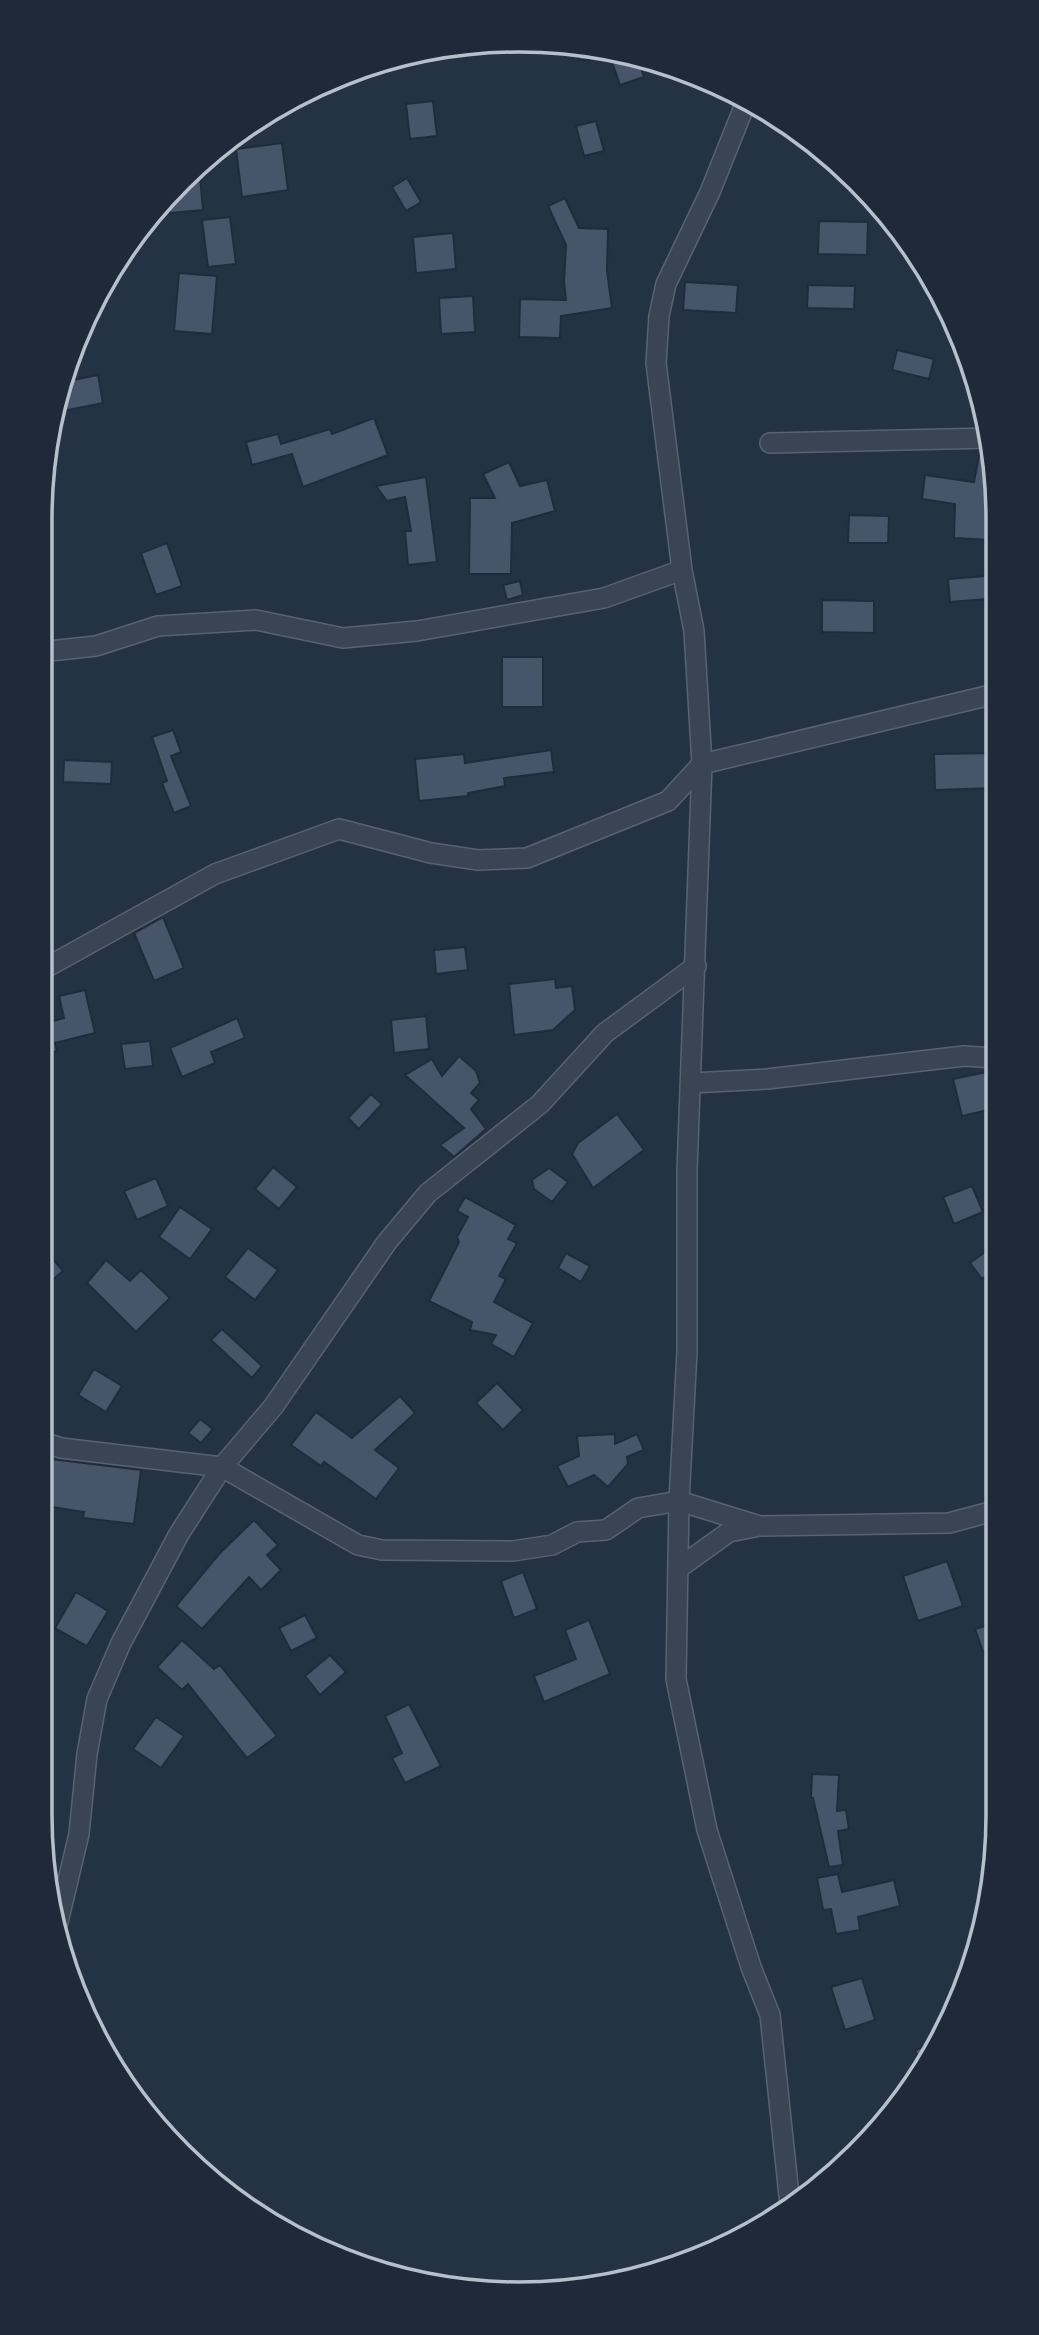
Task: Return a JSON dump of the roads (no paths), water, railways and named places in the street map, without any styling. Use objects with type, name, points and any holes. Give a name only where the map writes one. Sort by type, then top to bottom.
[{"type":"street","points":[[743,110],[710,192],[666,284],[659,316],[656,363],[682,570],[694,631],[702,764],[676,1679],[707,1830],[751,1968],[770,2015],[789,2197]]},
{"type":"street","points":[[769,443],[980,438]]},
{"type":"street","points":[[52,651],[96,646],[158,626],[256,620],[343,638],[418,631],[604,598],[682,570]]},
{"type":"street","points":[[52,964],[215,874],[338,829],[431,853],[478,860],[527,858],[668,801],[702,764],[986,696]]},
{"type":"street","points":[[61,1908],[79,1834],[87,1754],[97,1699],[121,1643],[173,1546],[222,1467],[273,1408],[387,1242],[428,1193],[540,1104],[605,1033],[696,966]]},
{"type":"street","points":[[691,1083],[767,1079],[964,1056],[986,1057]]},
{"type":"street","points":[[52,1445],[222,1467],[358,1545],[382,1550],[513,1551],[552,1545],[577,1532],[606,1530],[638,1508],[679,1501],[760,1526]]},
{"type":"street","points":[[680,1567],[729,1532],[760,1526],[949,1523],[986,1513]]}]
